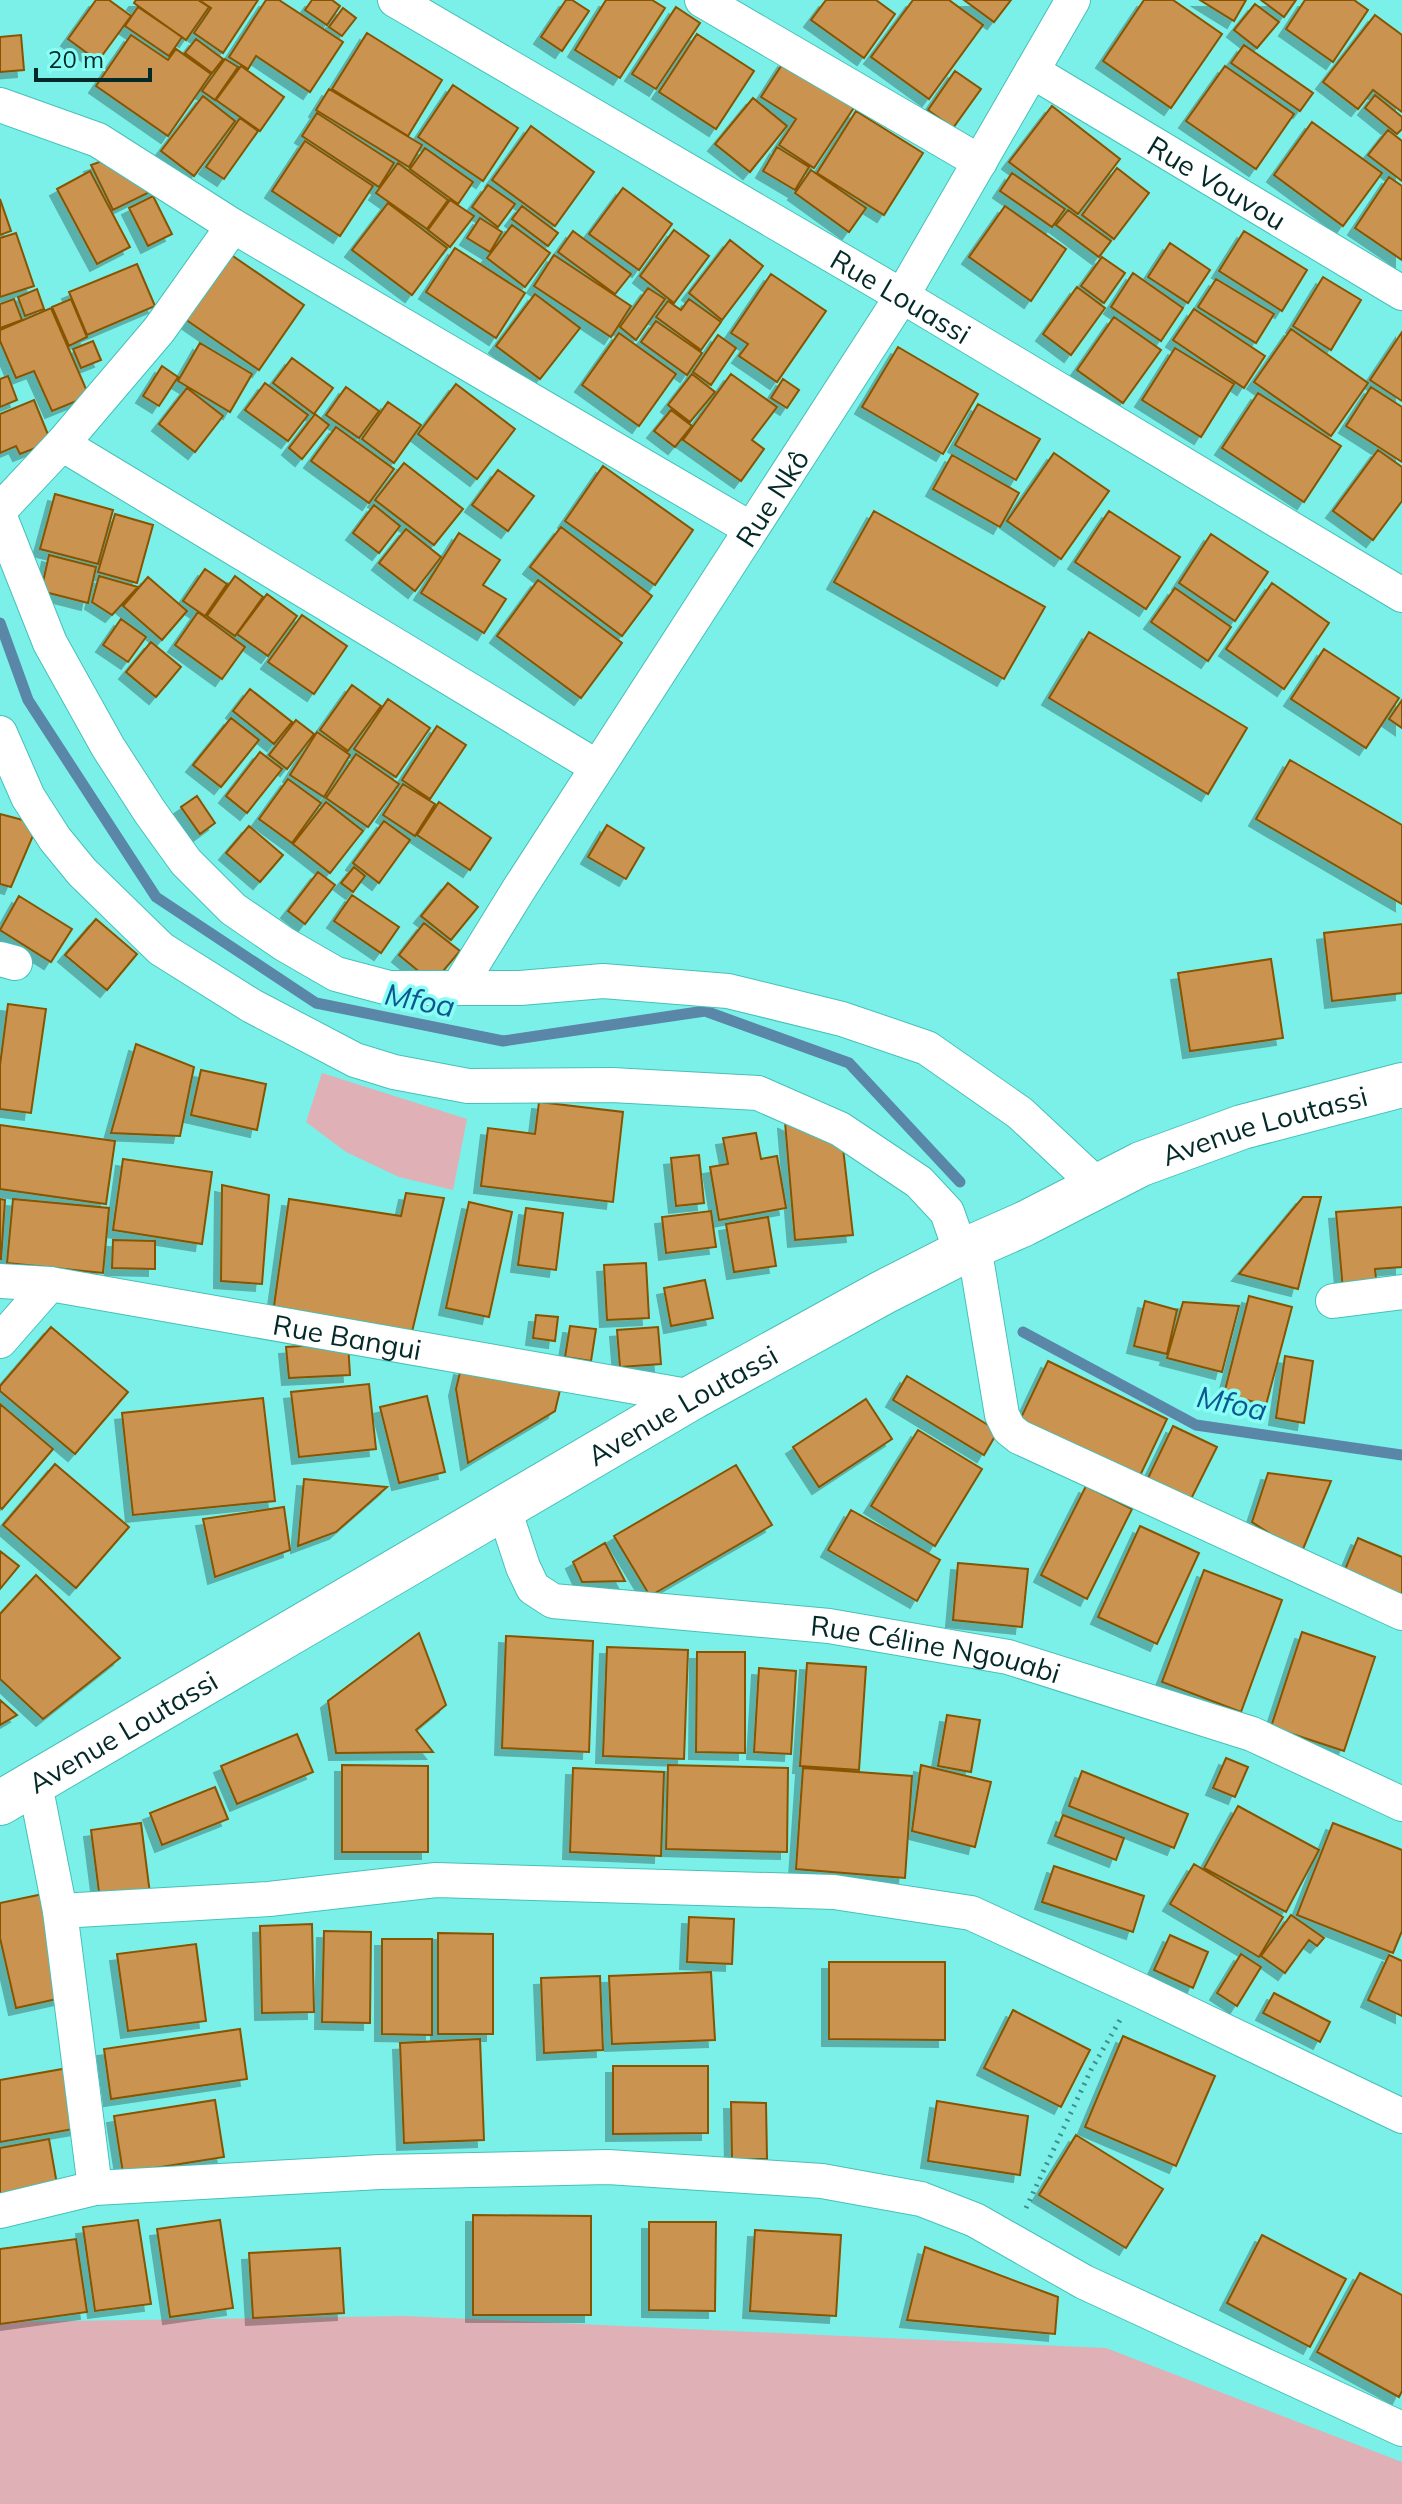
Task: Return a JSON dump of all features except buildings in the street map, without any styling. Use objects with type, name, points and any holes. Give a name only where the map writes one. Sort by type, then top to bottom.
[{"type":"main road","name":"Avenue Loutassi","points":[[18,1794],[800,1335],[967,1249],[1024,1224],[1141,1164],[1242,1127],[1402,1085]]},
{"type":"street","name":"Rue Louassi","points":[[395,0],[902,296],[1402,595]]},
{"type":"street","points":[[702,0],[980,162]]},
{"type":"street","name":"Rue Nkô","points":[[458,988],[902,296],[1073,0]]},
{"type":"street","name":"Rue Vouvou","points":[[1032,71],[1402,293]]},
{"type":"street","points":[[0,105],[98,140],[233,226],[751,529]]},
{"type":"street","points":[[0,510],[62,444],[159,330],[233,226]]},
{"type":"street","points":[[62,444],[597,767]]},
{"type":"street","points":[[0,517],[50,643],[108,747],[186,862],[233,909],[284,944],[336,974],[389,988],[520,988],[603,981],[728,991],[842,1019],[927,1048],[1020,1113],[1097,1185]]},
{"type":"street","points":[[0,733],[14,794],[82,872],[161,949],[252,1006],[355,1060],[394,1072],[468,1086],[612,1085],[758,1093],[840,1129],[919,1182],[947,1212],[967,1249],[1002,1415],[1009,1429],[1019,1437],[1402,1613]]},
{"type":"street","name":"Rue Bangui","points":[[0,1281],[50,1284],[693,1397]]},
{"type":"street","points":[[0,1341],[50,1284]]},
{"type":"street","points":[[1333,1301],[1402,1292]]},
{"type":"street","name":"Rue Céline Ngouabi","points":[[504,1509],[533,1588],[553,1601],[829,1626],[1008,1657],[1252,1734],[1402,1804]]},
{"type":"street","points":[[18,1794],[60,1911],[95,2188]]},
{"type":"street","points":[[60,1911],[269,1899],[436,1880],[834,1892],[971,1913],[1402,2116]]},
{"type":"street","points":[[0,2211],[95,2188],[380,2172],[608,2167],[822,2181],[921,2199],[975,2220],[1084,2282],[1402,2429]]},
{"type":"path","points":[[1011,2242],[1091,2070],[1139,1990]]},
{"type":"shaded area","points":[[322,1073],[467,1119],[453,1190],[399,1177],[346,1152],[306,1122]]},
{"type":"shaded area","points":[[404,2316],[1106,2348],[1402,2462],[1402,2504],[0,2504],[0,2322]]},
{"type":"waterway","name":"Mfoa","points":[[0,623],[28,700],[156,897],[316,1003],[503,1041],[705,1011],[849,1063],[960,1182]]},
{"type":"waterway","name":"Mfoa","points":[[1023,1332],[1196,1425],[1402,1455]]}]
